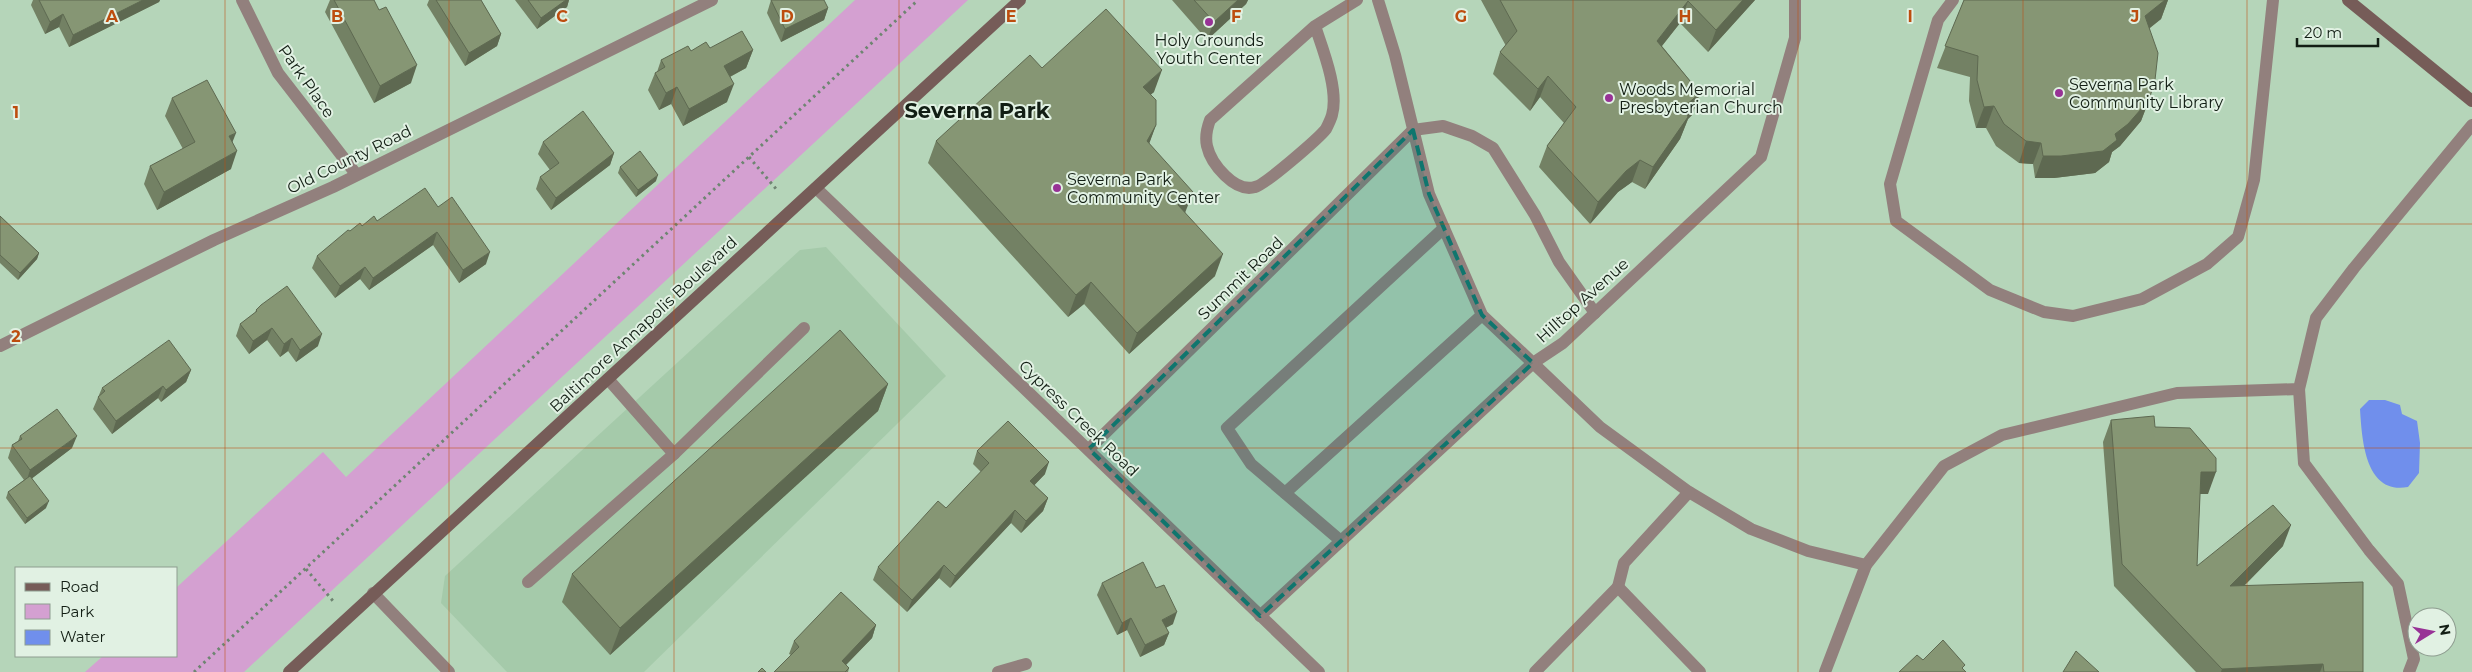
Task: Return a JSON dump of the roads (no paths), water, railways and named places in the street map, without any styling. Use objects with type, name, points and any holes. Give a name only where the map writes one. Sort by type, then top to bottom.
[{"type":"street","name":"Park Place","points":[[242,0],[278,73],[356,174]]},
{"type":"street","name":"Old County Road","points":[[0,346],[214,240],[356,174],[712,0]]},
{"type":"street","name":"Baltimore Annapolis Boulevard","points":[[289,672],[1020,0]]},
{"type":"street","points":[[1316,26],[1330,77],[1332,116],[1325,130],[1271,177],[1256,187],[1243,188],[1232,181],[1213,160],[1207,146],[1206,132],[1210,120],[1316,26],[1357,0]]},
{"type":"street","name":"Hilltop Avenue","points":[[1378,0],[1395,55],[1429,194],[1482,314],[1534,363],[1563,343],[1761,157],[1795,38],[1796,0]]},
{"type":"street","points":[[1953,0],[1938,20],[1890,184],[1896,221],[1990,290],[2044,312],[2074,316],[2142,300],[2207,264],[2238,237],[2254,180],[2272,0]]},
{"type":"street","points":[[2348,0],[2472,101]]},
{"type":"street","points":[[2409,672],[2414,659],[2398,584],[2369,550],[2304,463],[2299,389],[2316,318],[2354,268],[2472,125]]},
{"type":"street","points":[[1413,130],[1443,126],[1472,136],[1493,148],[1535,215],[1558,262],[1594,313]]},
{"type":"street","name":"Summit Road","points":[[1089,449],[1413,130]]},
{"type":"street","name":"Cypress Creek Road","points":[[816,188],[1319,672]]},
{"type":"street","points":[[1340,541],[1251,464],[1227,428],[1444,228]]},
{"type":"street","points":[[1285,493],[1482,314]]},
{"type":"street","points":[[528,582],[674,454],[804,328]]},
{"type":"street","points":[[1260,616],[1534,363],[1600,427],[1689,492],[1752,529],[1808,551],[1866,565]]},
{"type":"street","points":[[608,379],[674,454]]},
{"type":"street","points":[[1825,672],[1866,565],[1944,466],[2002,435],[2177,393],[2299,389]]},
{"type":"street","points":[[1535,672],[1618,587],[1624,563],[1689,492]]},
{"type":"street","points":[[1618,587],[1700,672]]},
{"type":"street","points":[[374,593],[449,672]]},
{"type":"street","points":[[998,672],[1026,664]]},
{"type":"water","points":[[2369,400],[2385,400],[2400,405],[2402,414],[2417,421],[2420,443],[2419,473],[2408,487],[2394,487],[2383,483],[2374,474],[2369,463],[2362,435],[2360,409]]},
{"type":"place","name":"Holy Grounds Youth Center","points":[[1209,22]]},
{"type":"place","name":"Severna Park Community Library","points":[[2059,93]]},
{"type":"place","name":"Woods Memorial Presbyterian Church","points":[[1609,98]]},
{"type":"place","name":"Severna Park Community Center","points":[[1057,188]]},
{"type":"district","name":"Severna Park","points":[[977,111]]}]
